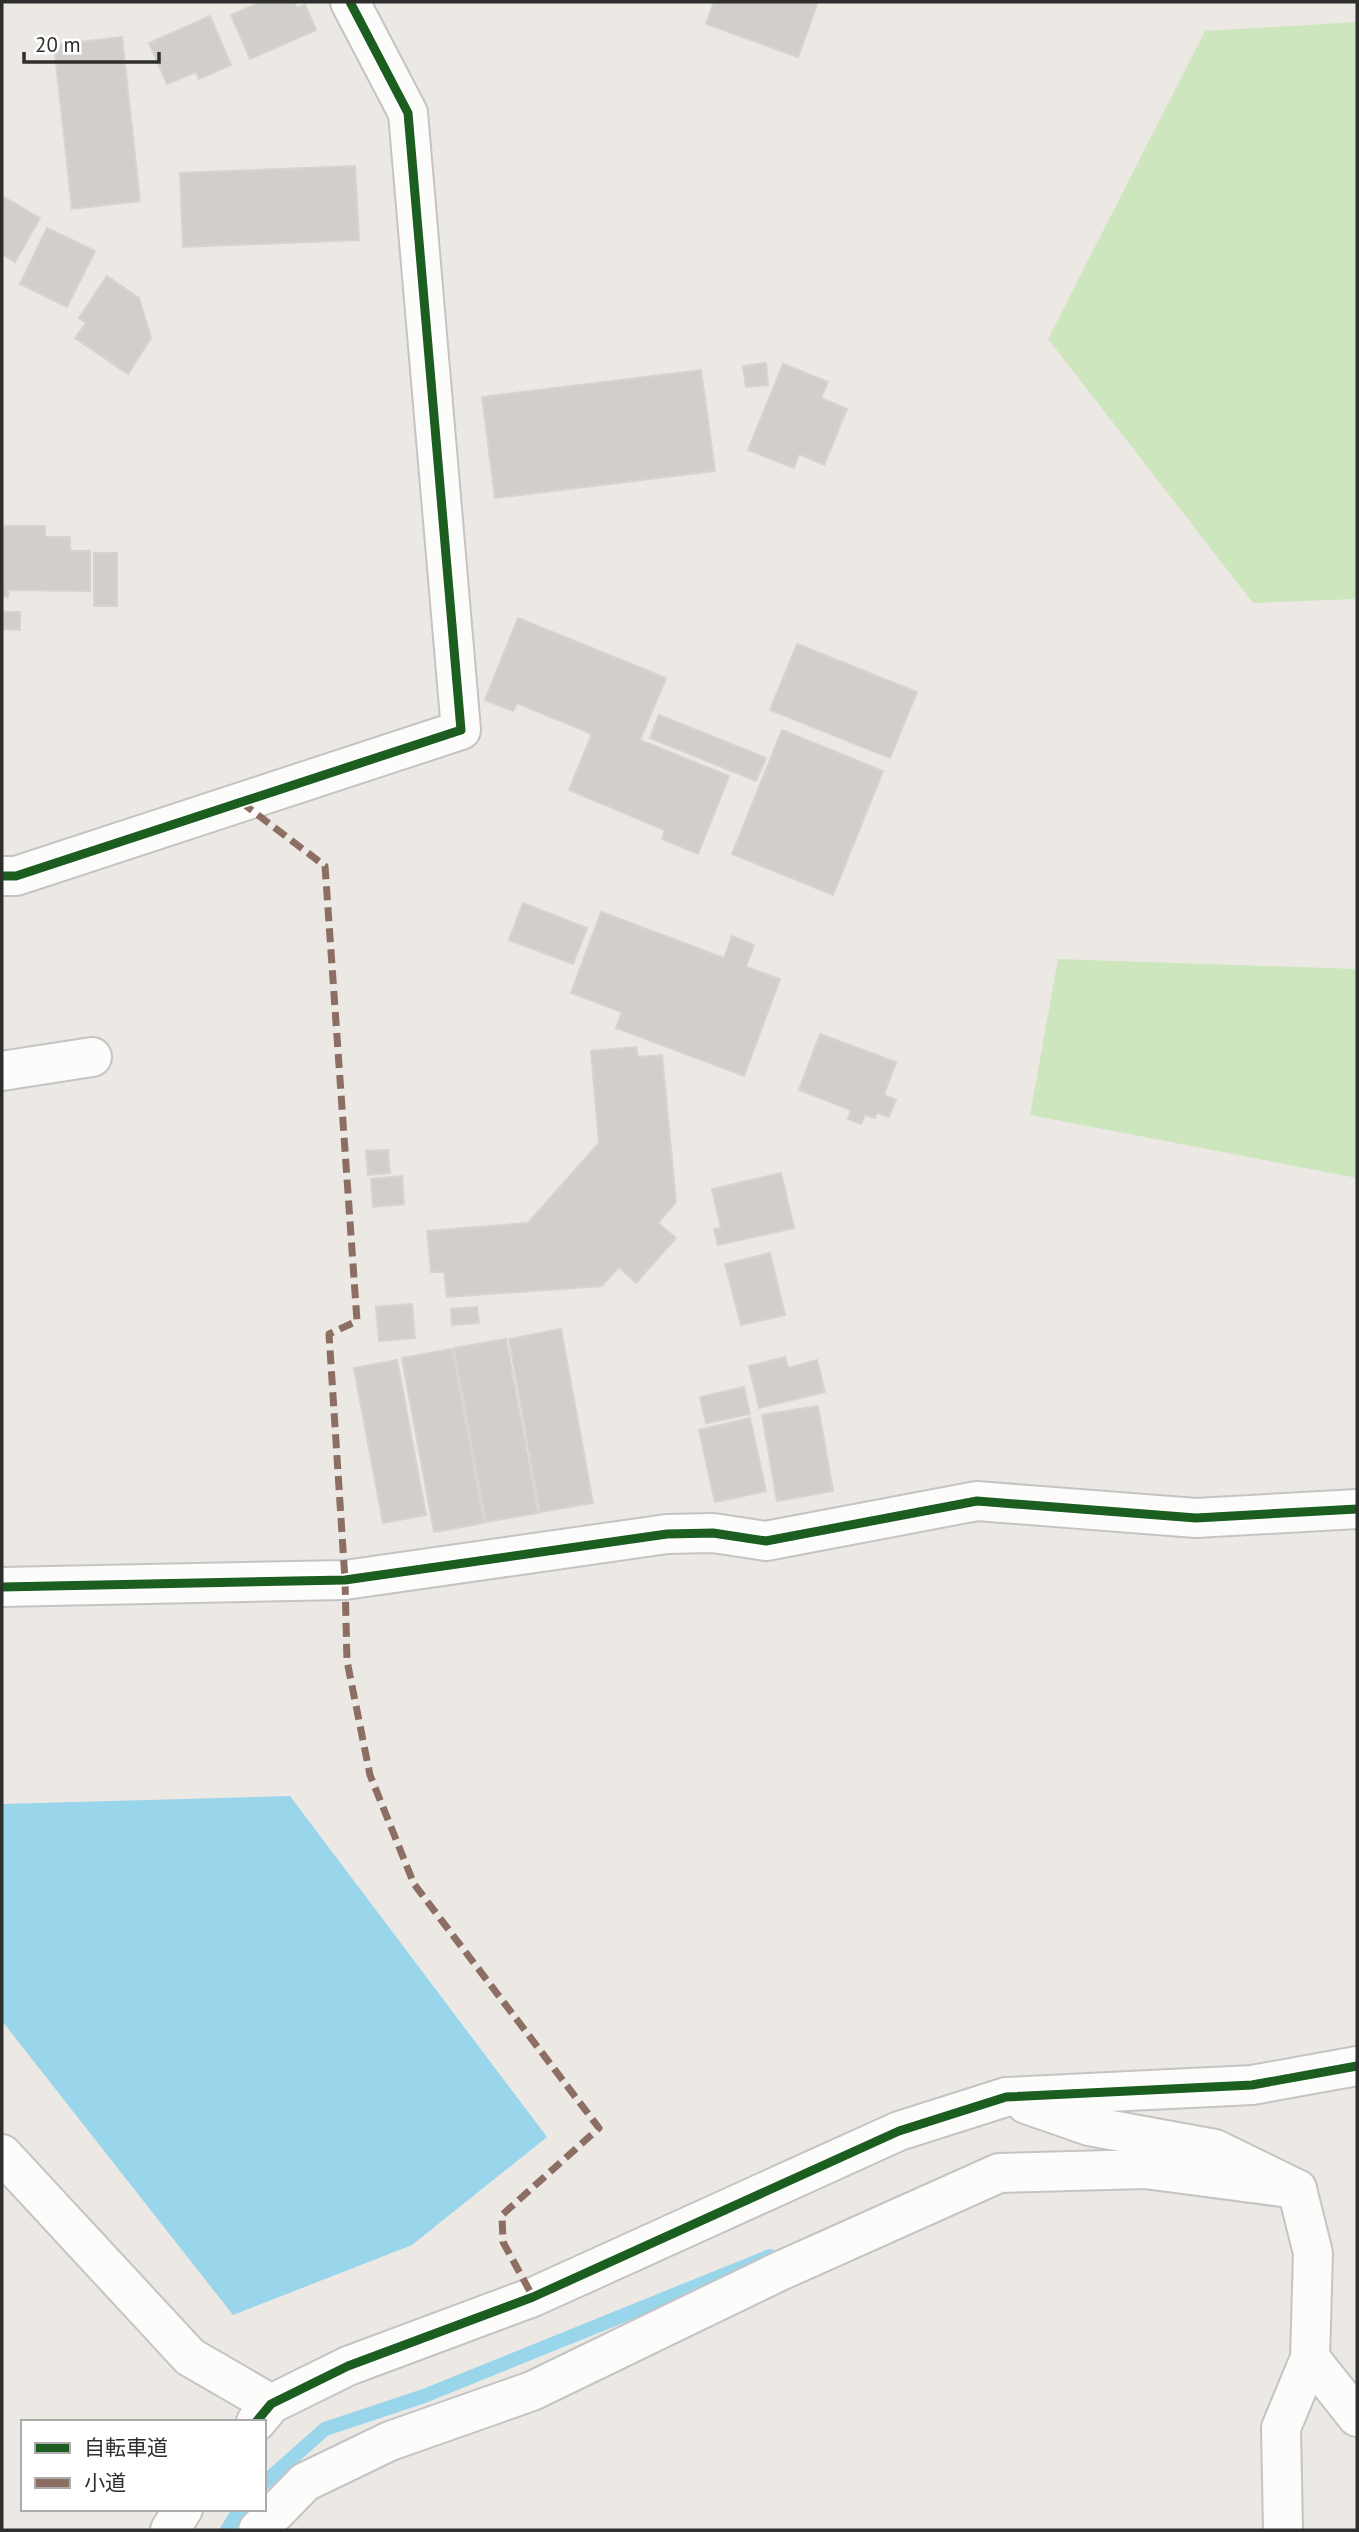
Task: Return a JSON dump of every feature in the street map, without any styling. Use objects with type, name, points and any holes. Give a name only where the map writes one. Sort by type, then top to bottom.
[{"type":"street","points":[[2,876],[16,876],[461,730],[408,113],[350,2]]},
{"type":"street","points":[[2,1071],[92,1057]]},
{"type":"street","points":[[2,1587],[345,1580],[667,1534],[713,1533],[766,1541],[977,1501],[1196,1518],[1357,1509]]},
{"type":"street","points":[[2,2154],[190,2357],[264,2413],[348,2366],[533,2297],[899,2131],[1006,2097],[1252,2085],[1357,2066]]},
{"type":"street","points":[[1006,2097],[1089,2126],[1215,2149],[1297,2189],[1313,2253],[1310,2358],[1281,2428],[1283,2530]]},
{"type":"street","points":[[258,2530],[305,2482],[390,2441],[532,2391],[779,2271],[999,2173],[1145,2169],[1297,2189]]},
{"type":"street","points":[[1310,2358],[1357,2417]]},
{"type":"street","points":[[170,2530],[182,2511]]},
{"type":"green space","points":[[1357,22],[1357,599],[1253,603],[1048,339],[1205,31]]},
{"type":"green space","points":[[1058,959],[1357,969],[1357,1178],[1030,1115]]},
{"type":"water","points":[[290,1796],[547,2137],[412,2245],[233,2315],[2,2021],[2,1804]]},
{"type":"building","points":[[261,2],[294,2],[297,8],[305,4],[316,30],[250,59],[231,15]]},
{"type":"building","points":[[714,2],[818,2],[798,57],[706,24]]},
{"type":"building","points":[[210,16],[231,65],[199,79],[196,72],[167,84],[149,43]]},
{"type":"building","points":[[122,37],[140,201],[72,209],[54,45]]},
{"type":"building","points":[[355,166],[359,240],[183,247],[180,173]]},
{"type":"building","points":[[2,196],[40,218],[15,262],[2,254]]},
{"type":"building","points":[[47,228],[95,251],[67,307],[20,284]]},
{"type":"building","points":[[107,276],[139,298],[151,338],[128,374],[75,338],[86,323],[79,318]]},
{"type":"building","points":[[766,363],[768,385],[746,387],[743,366]]},
{"type":"building","points":[[783,364],[828,382],[821,398],[847,409],[824,465],[799,454],[794,468],[748,450]]},
{"type":"building","points":[[701,370],[715,471],[495,498],[482,397]]},
{"type":"building","points":[[2,526],[45,526],[45,537],[70,537],[70,551],[90,551],[90,591],[9,590],[8,597],[2,596]]},
{"type":"building","points":[[94,553],[117,553],[117,606],[94,606]]},
{"type":"building","points":[[2,612],[20,612],[20,630],[2,629]]},
{"type":"building","points":[[518,618],[666,678],[640,740],[729,776],[698,854],[662,839],[665,830],[569,790],[592,734],[517,703],[513,711],[485,700]]},
{"type":"building","points":[[797,644],[917,692],[890,758],[770,710]]},
{"type":"building","points":[[659,715],[766,758],[756,781],[650,738]]},
{"type":"building","points":[[782,730],[883,771],[833,895],[732,854]]},
{"type":"building","points":[[523,903],[587,928],[573,964],[509,940]]},
{"type":"building","points":[[601,912],[724,958],[732,936],[754,945],[746,967],[780,979],[744,1076],[616,1028],[622,1012],[571,993]]},
{"type":"building","points":[[820,1034],[896,1062],[884,1095],[896,1100],[889,1117],[877,1113],[875,1118],[865,1115],[861,1124],[848,1119],[851,1110],[799,1090]]},
{"type":"building","points":[[636,1047],[638,1057],[662,1055],[676,1202],[658,1223],[676,1238],[636,1283],[619,1267],[602,1286],[447,1297],[444,1272],[431,1272],[427,1231],[528,1223],[599,1143],[591,1051]]},
{"type":"building","points":[[388,1150],[390,1173],[368,1175],[366,1151]]},
{"type":"building","points":[[781,1173],[794,1228],[718,1245],[714,1229],[721,1228],[712,1189]]},
{"type":"building","points":[[402,1176],[404,1204],[373,1207],[371,1179]]},
{"type":"building","points":[[770,1253],[785,1315],[741,1325],[725,1264]]},
{"type":"building","points":[[412,1304],[415,1338],[379,1341],[376,1307]]},
{"type":"building","points":[[477,1307],[479,1323],[452,1325],[451,1309]]},
{"type":"building","points":[[561,1329],[593,1503],[540,1512],[509,1339]]},
{"type":"building","points":[[506,1339],[538,1513],[486,1522],[454,1348]]},
{"type":"building","points":[[452,1349],[484,1523],[434,1532],[402,1358]]},
{"type":"building","points":[[785,1357],[788,1368],[817,1360],[825,1392],[759,1408],[749,1366]]},
{"type":"building","points":[[397,1360],[426,1515],[383,1523],[354,1368]]},
{"type":"building","points":[[744,1387],[750,1414],[706,1423],[700,1397]]},
{"type":"building","points":[[818,1406],[833,1491],[777,1501],[762,1415]]},
{"type":"building","points":[[750,1418],[766,1491],[715,1502],[699,1430]]},
{"type":"waterway","points":[[266,2481],[325,2429],[424,2396],[770,2256]]},
{"type":"waterway","points":[[227,2530],[239,2511]]},
{"type":"marked path","points":[[241,802],[325,866],[357,1321],[329,1334],[345,1580],[347,1661],[370,1775],[414,1884],[599,2128],[502,2215],[503,2242],[533,2297]]},
{"type":"cycle path","points":[[2,876],[16,876],[461,730],[408,113],[350,2]]},
{"type":"cycle path","points":[[2,1587],[345,1580],[667,1534],[713,1533],[766,1541],[977,1501],[1196,1518],[1357,1509]]},
{"type":"cycle path","points":[[258,2420],[271,2404],[348,2366],[533,2297],[899,2131],[1006,2097],[1252,2085],[1357,2066]]}]
